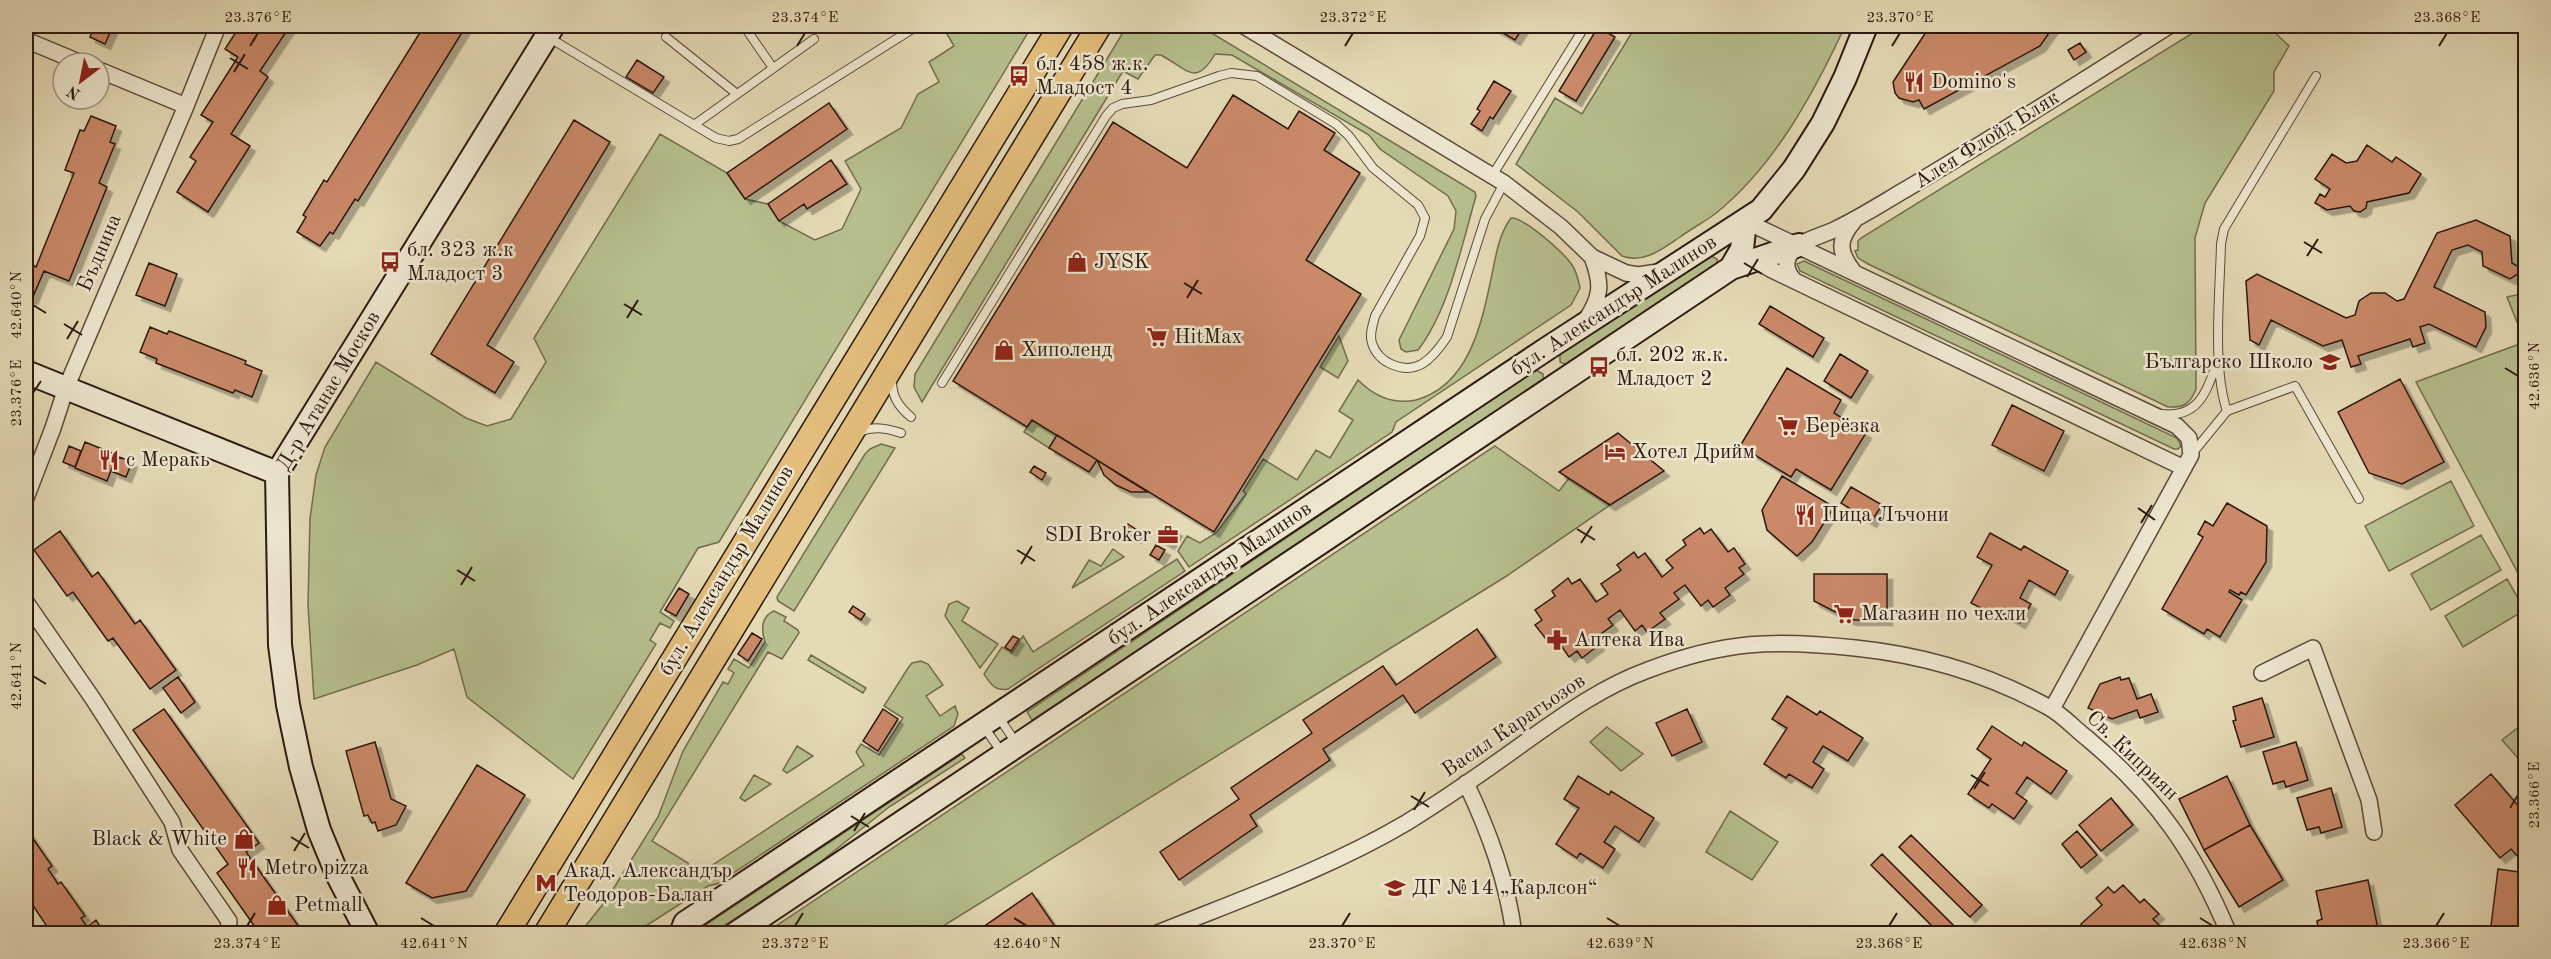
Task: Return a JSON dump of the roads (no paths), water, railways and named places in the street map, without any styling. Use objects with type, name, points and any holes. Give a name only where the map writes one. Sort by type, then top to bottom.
[{"type":"main road","name":"бул. Александър Малинов","points":[[506,933],[1061,26]]},
{"type":"main road","name":"бул. Александър Малинов","points":[[546,933],[1100,26]]},
{"type":"street","name":"Бъднина","points":[[26,498],[66,388],[218,26]]},
{"type":"street","points":[[1245,26],[1498,179],[1561,227],[1592,257],[1614,269],[1638,275],[1672,267]]},
{"type":"street","name":"бул. Александър Малинов","points":[[735,933],[1010,749],[1741,246],[1794,169],[1832,105],[1866,26]]},
{"type":"street","name":"Алея Флойд Бляк","points":[[1741,246],[1799,245],[1855,220],[2007,129],[2169,26]]},
{"type":"street","name":"Д-р Атанас Москов","points":[[368,933],[338,876],[319,830],[301,767],[288,705],[280,645],[277,473],[550,31]]},
{"type":"street","points":[[26,40],[52,51]]},
{"type":"street","points":[[111,75],[186,106]]},
{"type":"street","points":[[1853,271],[1844,259],[1842,248],[1846,230],[1855,220]]},
{"type":"street","points":[[1794,280],[1787,272],[1785,264],[1799,245]]},
{"type":"street","points":[[1703,248],[1713,249],[1721,254],[1741,246],[1799,245],[2177,426],[2189,438],[2188,461],[2052,709]]},
{"type":"street","points":[[1741,246],[1794,280],[2188,461]]},
{"type":"street","name":"бул. Александър Малинов","points":[[681,933],[686,923],[1672,267],[1703,248],[1741,246]]},
{"type":"street","points":[[1581,326],[1590,313],[1599,290],[1600,280],[1592,257]]},
{"type":"street","points":[[26,372],[277,473]]},
{"type":"street","points":[[26,602],[93,699],[172,822],[180,850],[230,921],[228,933]]},
{"type":"street","name":"Васил Карагьозов","points":[[1155,933],[1339,858],[1404,823],[1466,783],[1586,699],[1644,671],[1694,654],[1748,643],[1801,642],[1901,653],[1969,671],[2052,709]]},
{"type":"street","points":[[2262,673],[2313,648],[2369,800],[2374,832]]},
{"type":"street","name":"Св. Киприян","points":[[2052,709],[2108,756],[2164,815],[2200,873],[2229,933]]},
{"type":"street","points":[[1466,783],[1489,833],[1509,899],[1514,933]]},
{"type":"lane","points":[[744,26],[773,68]]},
{"type":"lane","points":[[550,31],[694,125],[716,138],[729,141],[738,139],[917,26]]},
{"type":"lane","points":[[942,383],[1113,108],[1122,104],[1151,100],[1219,75],[1244,73],[1257,76],[1336,124],[1349,136],[1373,168],[1418,205],[1425,218],[1420,236],[1376,316],[1372,328],[1372,343],[1375,350],[1387,362],[1401,368],[1422,364],[1447,337],[1498,179],[1585,26]]},
{"type":"lane","points":[[666,37],[737,94]]},
{"type":"lane","points":[[694,125],[814,39]]},
{"type":"lane","points":[[2227,411],[2220,392],[2219,359],[2224,229],[2316,76]]},
{"type":"lane","points":[[2148,412],[2176,416],[2189,411],[2199,403],[2219,359]]},
{"type":"lane","points":[[895,362],[892,376],[895,398],[901,408],[911,417]]},
{"type":"lane","points":[[2188,461],[2227,411],[2295,386],[2359,499]]},
{"type":"lane","points":[[848,440],[865,430],[876,428],[888,428],[901,433]]},
{"type":"lane","points":[[991,721],[1010,749]]},
{"type":"lane","points":[[991,721],[1010,749]]},
{"type":"place","name":"бл. 458 ж.к. Младост 4","points":[[1019,76]]},
{"type":"place","name":"Domino's","points":[[1914,82]]},
{"type":"place","name":"бл. 323 ж.к Младост 3","points":[[390,262]]},
{"type":"place","name":"JYSK","points":[[1077,262]]},
{"type":"place","name":"HitMax","points":[[1157,337]]},
{"type":"place","name":"Хиполенд","points":[[1004,350]]},
{"type":"place","name":"Българско Школо","points":[[2330,362]]},
{"type":"place","name":"бл. 202 ж.к. Младост 2","points":[[1599,367]]},
{"type":"place","name":"Берёзка","points":[[1788,426]]},
{"type":"place","name":"Хотел Дрийм","points":[[1615,452]]},
{"type":"place","name":"с Меракь","points":[[109,460]]},
{"type":"place","name":"Пица Лъчони","points":[[1805,515]]},
{"type":"place","name":"SDI Broker","points":[[1168,535]]},
{"type":"place","name":"Магазин по чехли","points":[[1844,614]]},
{"type":"place","name":"Аптека Ива","points":[[1557,640]]},
{"type":"place","name":"Black & White","points":[[244,839]]},
{"type":"place","name":"Metro pizza","points":[[247,868]]},
{"type":"place","name":"Акад. Александър Теодоров-Балан","points":[[546,883]]},
{"type":"place","name":"ДГ №14 „Карлсон“","points":[[1395,888]]},
{"type":"place","name":"Petmall","points":[[277,905]]}]
